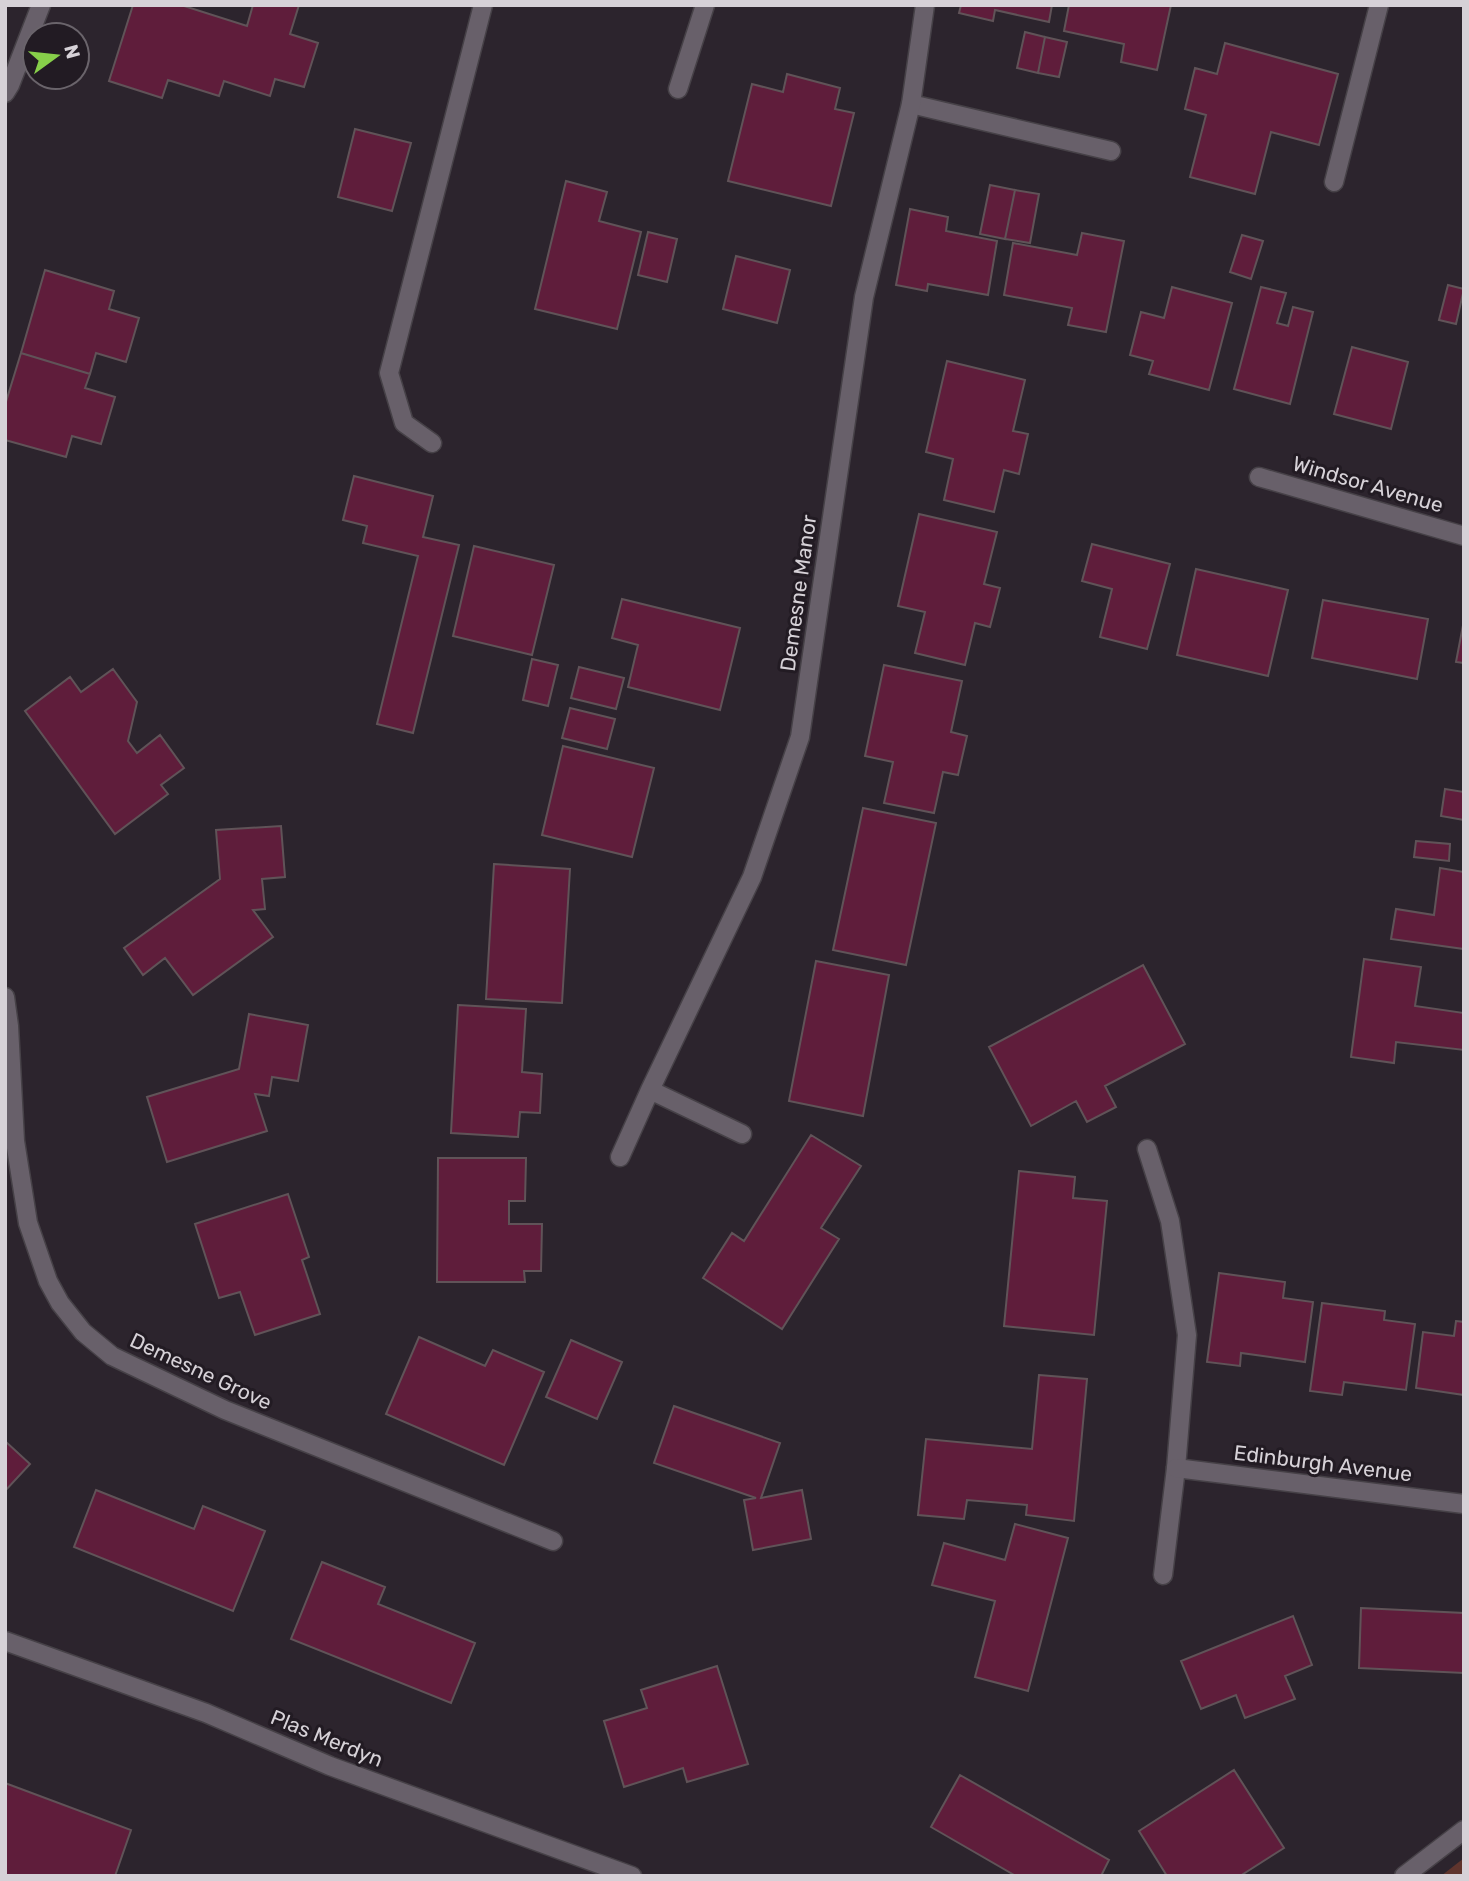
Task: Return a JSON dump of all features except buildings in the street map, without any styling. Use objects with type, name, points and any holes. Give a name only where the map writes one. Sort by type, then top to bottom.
[{"type":"street","points":[[5,93],[41,5]]},
{"type":"street","points":[[432,443],[404,423],[389,373],[483,5]]},
{"type":"street","points":[[678,89],[705,5]]},
{"type":"street","name":"Demesne Manor","points":[[620,1157],[752,877],[800,737],[864,297],[911,104],[925,5]]},
{"type":"street","points":[[1334,182],[1378,5]]},
{"type":"street","points":[[911,104],[1111,151]]},
{"type":"street","name":"Windsor Avenue","points":[[1259,477],[1464,536]]},
{"type":"street","name":"Demesne Grove","points":[[5,997],[15,1141],[28,1223],[48,1281],[60,1303],[83,1332],[112,1356],[225,1410],[553,1541]]},
{"type":"street","points":[[650,1090],[741,1134]]},
{"type":"street","points":[[1147,1149],[1170,1221],[1187,1335],[1176,1468],[1163,1575]]},
{"type":"street","name":"Edinburgh Avenue","points":[[1176,1468],[1464,1503]]},
{"type":"street","name":"Plas Merdyn","points":[[5,1641],[206,1713],[330,1766],[632,1876]]},
{"type":"street","points":[[1409,1875],[1464,1830]]},
{"type":"shaded area","points":[[1464,1858],[1464,1876],[1441,1876]]}]
